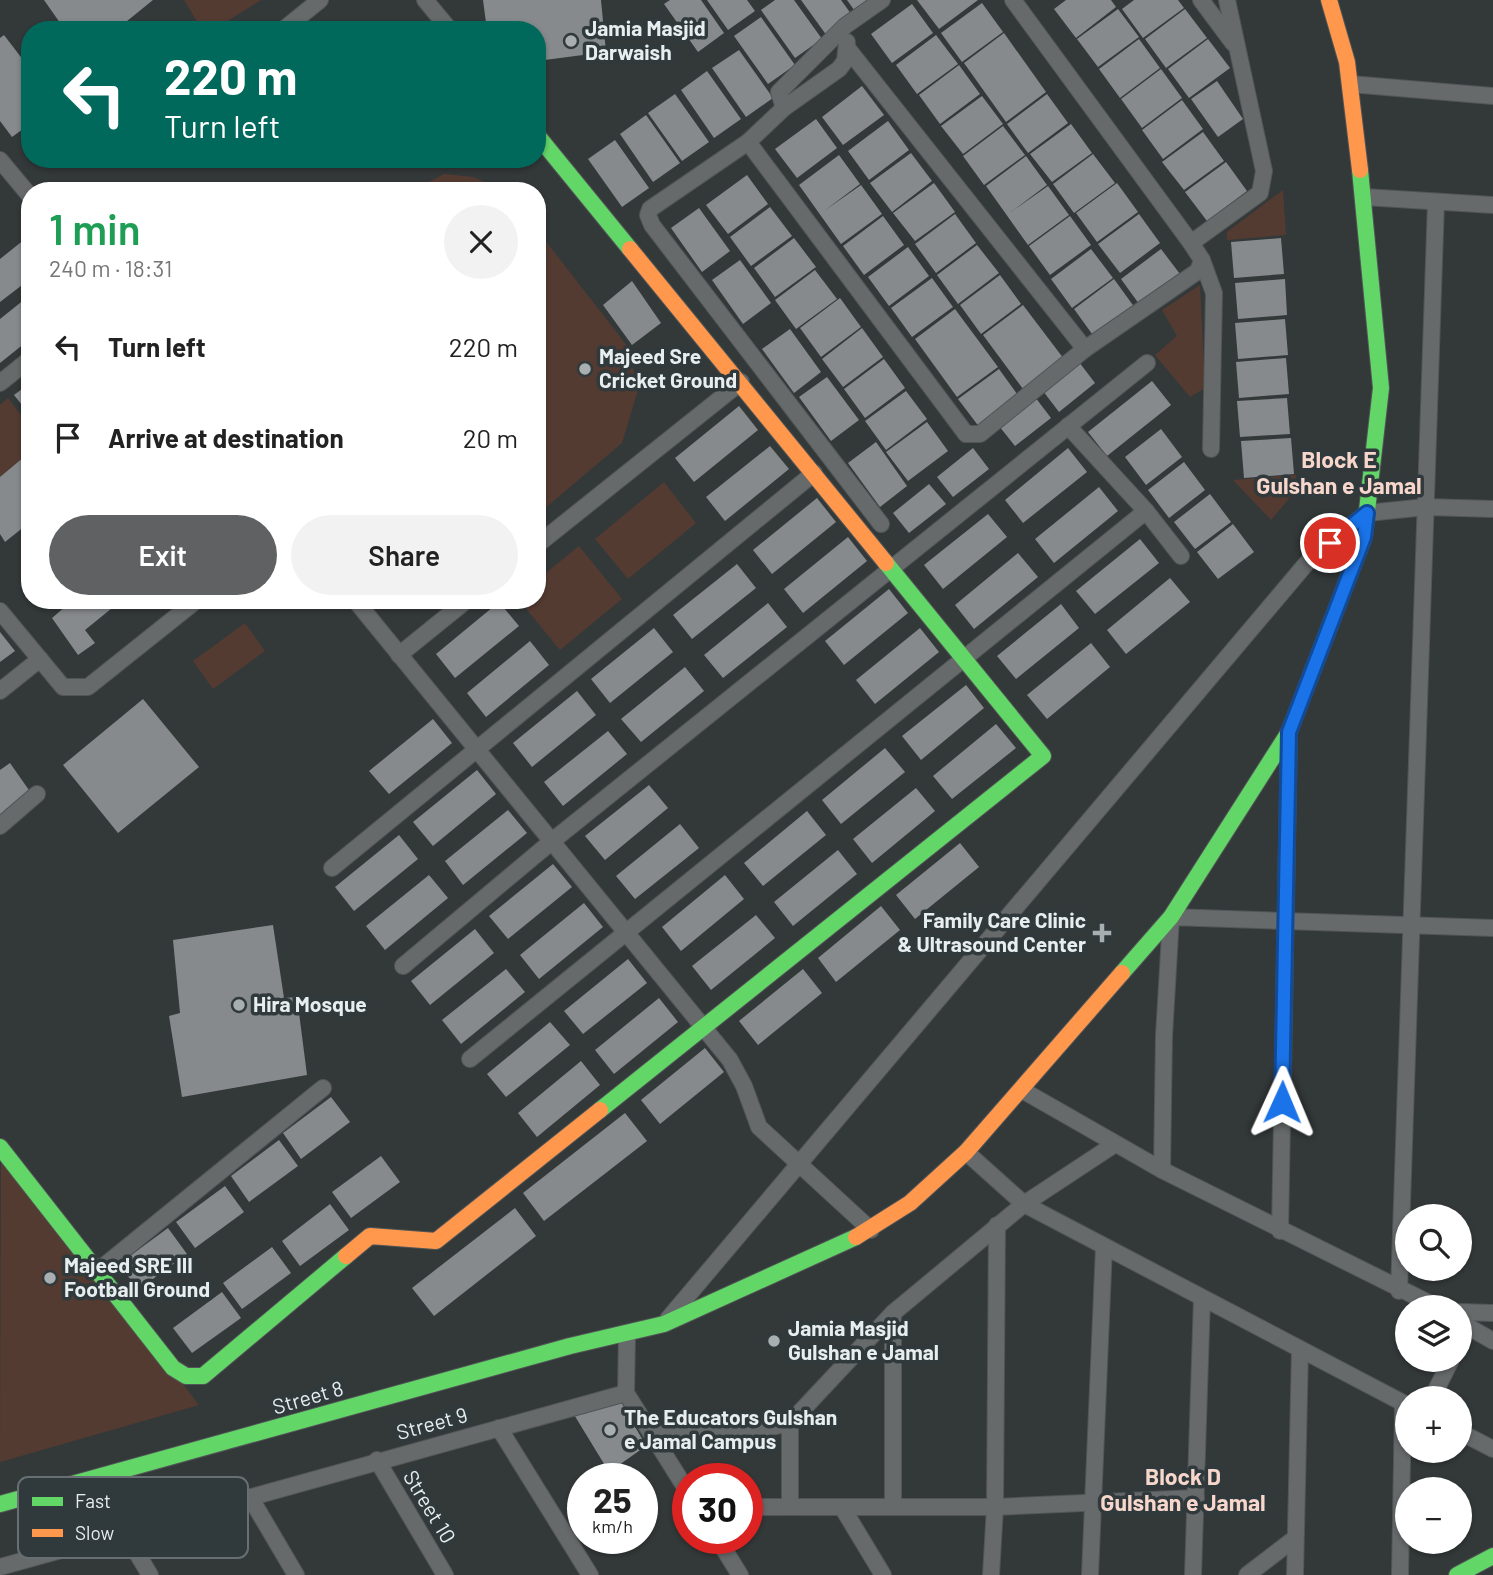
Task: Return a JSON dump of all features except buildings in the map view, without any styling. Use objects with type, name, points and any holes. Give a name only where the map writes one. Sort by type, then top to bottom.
[{"type":"street","points":[[294,21],[320,0]]},
{"type":"street","points":[[425,0],[442,21]]},
{"type":"street","points":[[784,107],[779,92],[845,26],[882,0]]},
{"type":"street","points":[[1013,0],[1202,260],[1214,293],[1211,449]]},
{"type":"street","points":[[1201,0],[1235,46]]},
{"type":"street","points":[[1191,243],[1259,192],[1264,171],[1227,0]]},
{"type":"street","name":"Street 8","points":[[97,1477],[570,1346],[664,1324],[871,1230],[910,1203],[966,1152],[1023,1090],[1171,916],[1289,732],[1364,537],[1381,388],[1364,197],[1350,84],[1347,62],[1329,0]]},
{"type":"street","points":[[845,26],[848,49],[1085,349]]},
{"type":"street","points":[[848,49],[839,69],[784,107],[748,142],[650,209],[648,215],[652,225],[881,524]]},
{"type":"street","points":[[1350,84],[1493,96]]},
{"type":"street","points":[[748,142],[966,434],[980,434],[1085,349],[1198,271],[1202,260]]},
{"type":"street","points":[[1,1149],[99,1270],[173,1368],[186,1376],[203,1376],[370,1236],[436,1241],[1044,755],[964,661],[741,382],[546,146]]},
{"type":"street","points":[[0,160],[21,185]]},
{"type":"street","points":[[1364,197],[1493,205]]},
{"type":"street","points":[[1399,1291],[1436,202]]},
{"type":"street","points":[[403,966],[551,842],[1147,363]]},
{"type":"street","points":[[0,383],[21,366]]},
{"type":"street","points":[[546,538],[741,382]]},
{"type":"street","points":[[1068,426],[1146,511],[1181,556]]},
{"type":"street","points":[[332,867],[474,748],[814,473]]},
{"type":"street","points":[[664,1324],[1311,558],[1367,513],[1426,507],[1493,509]]},
{"type":"street","points":[[470,1059],[1146,511]]},
{"type":"street","points":[[0,611],[63,687],[88,687],[186,609]]},
{"type":"street","points":[[362,609],[730,1060],[744,1086],[760,1128],[797,1166],[871,1230]]},
{"type":"street","points":[[399,655],[456,609]]},
{"type":"street","points":[[0,691],[40,659]]},
{"type":"street","points":[[1280,1231],[1289,732]]},
{"type":"street","points":[[0,826],[37,794]]},
{"type":"street","points":[[1162,1170],[1164,1036],[1171,916],[1493,928]]},
{"type":"street","points":[[99,1270],[323,1088]]},
{"type":"street","points":[[1023,1090],[1162,1170],[1408,1295]]},
{"type":"street","points":[[651,1433],[767,1428],[790,1423],[893,1313],[1024,1204],[1115,1144]]},
{"type":"street","points":[[966,1152],[1024,1204],[1395,1399]]},
{"type":"street","points":[[991,1575],[995,1507],[997,1225]]},
{"type":"street","points":[[1090,1575],[1104,1247]]},
{"type":"street","points":[[1193,1575],[1202,1298]]},
{"type":"street","points":[[893,1313],[893,1507]]},
{"type":"street","points":[[1472,1316],[1493,1313]]},
{"type":"street","points":[[1472,1325],[1493,1341]]},
{"type":"street","points":[[627,1334],[626,1393],[672,1466]]},
{"type":"street","points":[[1295,1575],[1300,1349]]},
{"type":"street","name":"Street 9","points":[[250,1497],[626,1393]]},
{"type":"street","points":[[790,1423],[790,1507]]},
{"type":"street","points":[[499,1427],[590,1575]]},
{"type":"street","points":[[1472,1438],[1493,1449]]},
{"type":"street","name":"Street 10","points":[[377,1460],[445,1575]]},
{"type":"street","points":[[1401,1575],[1404,1463]]},
{"type":"street","points":[[250,1497],[296,1575]]},
{"type":"street","name":"Street 8","points":[[0,1504],[18,1499]]},
{"type":"street","points":[[763,1507],[995,1507],[1196,1499]]},
{"type":"street","points":[[842,1507],[883,1575]]},
{"type":"street","points":[[1247,1575],[1294,1539]]},
{"type":"street","points":[[727,1554],[740,1575]]},
{"type":"street","points":[[1457,1575],[1493,1556]]},
{"type":"street","name":"Street 9","points":[[0,1567],[33,1558]]},
{"type":"street","points":[[140,1558],[150,1575]]},
{"type":"street","points":[[0,1567],[5,1575]]},
{"type":"shaded area","points":[[184,0],[261,0],[227,21],[197,21]]},
{"type":"shaded area","points":[[444,174],[473,177],[485,182],[429,182]]},
{"type":"shaded area","points":[[1283,190],[1286,235],[1227,240],[1227,232]]},
{"type":"shaded area","name":"Majeed Sre Cricket Ground","points":[[546,242],[628,347],[638,390],[622,443],[546,507]]},
{"type":"shaded area","points":[[1200,285],[1205,388],[1190,397],[1155,355],[1177,336],[1162,310]]},
{"type":"shaded area","points":[[8,398],[21,415],[21,460],[0,477],[0,405]]},
{"type":"shaded area","points":[[1296,475],[1296,490],[1271,520],[1233,480]]},
{"type":"shaded area","points":[[664,482],[696,523],[628,579],[595,539]]},
{"type":"shaded area","points":[[579,546],[622,599],[560,650],[526,609],[546,609],[546,573]]},
{"type":"shaded area","points":[[245,623],[265,651],[213,689],[193,661]]},
{"type":"shaded area","name":"Majeed SRE III Football Ground","points":[[1,1149],[199,1405],[0,1462]]},
{"type":"traffic: fast","points":[[546,146],[630,249]]},
{"type":"traffic: fast","points":[[1122,973],[1171,917],[1289,732],[1364,537],[1381,388],[1360,170]]},
{"type":"traffic: fast","points":[[600,1110],[1043,756],[886,563]]},
{"type":"traffic: fast","points":[[0,1147],[173,1368],[186,1376],[203,1376],[346,1256]]},
{"type":"traffic: fast","points":[[97,1477],[570,1346],[664,1324],[856,1237]]},
{"type":"traffic: fast","points":[[0,1504],[18,1499]]},
{"type":"traffic: fast","points":[[1457,1575],[1493,1556]]},
{"type":"traffic: slow","points":[[1329,0],[1347,62],[1360,170]]},
{"type":"traffic: slow","points":[[630,249],[886,563]]},
{"type":"traffic: slow","points":[[856,1237],[910,1203],[966,1152],[1122,973]]},
{"type":"traffic: slow","points":[[346,1256],[370,1236],[436,1241],[600,1110]]},
{"type":"place","name":"Jamia Masjid Darwaish","points":[[571,41]]},
{"type":"place","name":"Majeed Sre Cricket Ground","points":[[585,369]]},
{"type":"place","name":"Family Care Clinic & Ultrasound Center","points":[[1102,933]]},
{"type":"place","name":"Hira Mosque","points":[[239,1005]]},
{"type":"place","name":"Majeed SRE III Football Ground","points":[[50,1278]]},
{"type":"place","name":"Jamia Masjid Gulshan e Jamal","points":[[774,1341]]},
{"type":"place","name":"The Educators Gulshan e Jamal Campus","points":[[610,1430]]},
{"type":"district","name":"Block E Gulshan e Jamal","points":[[1339,473]]},
{"type":"district","name":"Block D Gulshan e Jamal","points":[[1183,1490]]},
{"type":"route","points":[[1282,1102],[1289,732],[1364,537],[1367,513],[1330,543]]}]
